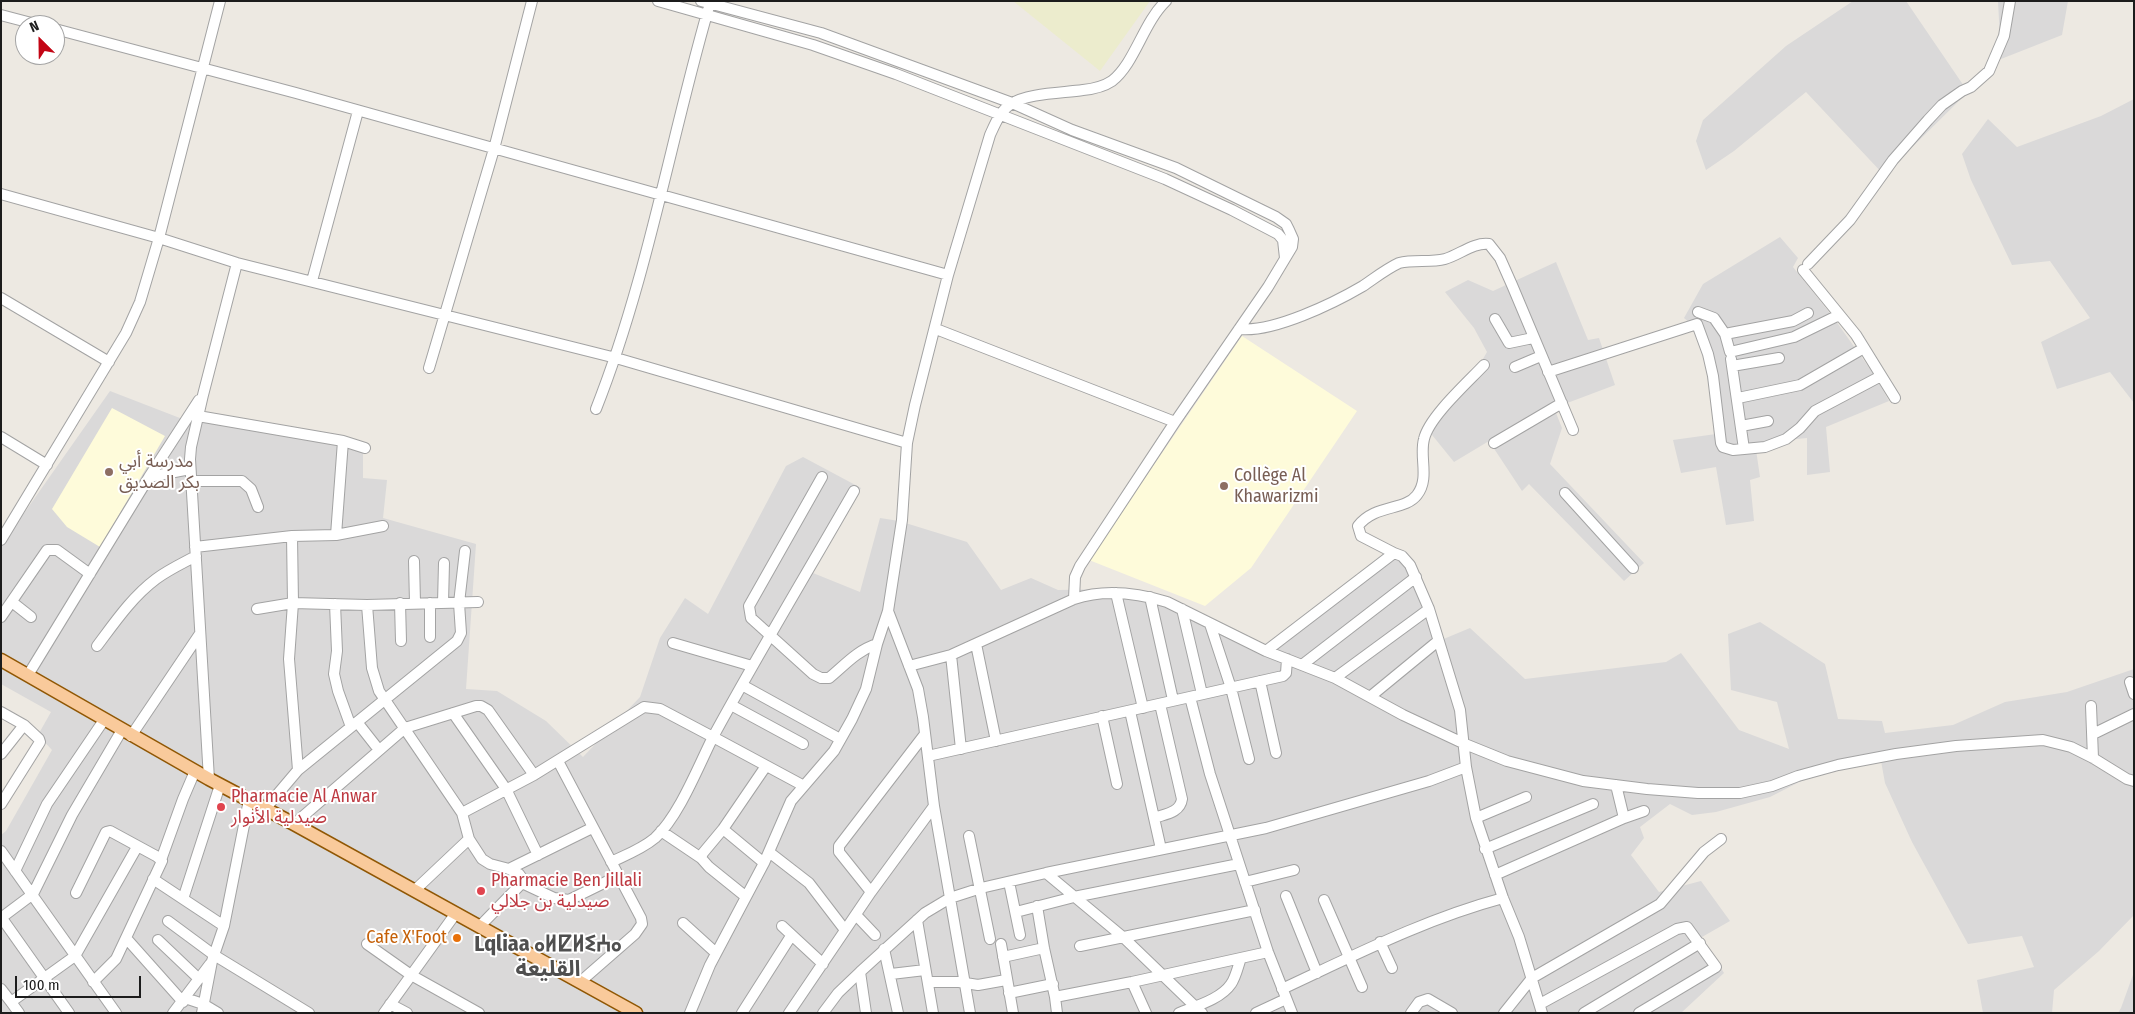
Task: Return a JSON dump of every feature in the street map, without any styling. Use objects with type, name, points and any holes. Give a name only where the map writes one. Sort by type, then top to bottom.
[{"type":"main road","points":[[1,660],[214,782],[635,1012]]},
{"type":"street","points":[[1,540],[126,333],[140,302],[159,238],[220,1]]},
{"type":"street","points":[[429,368],[494,148],[532,1]]},
{"type":"street","points":[[658,1],[841,53],[1165,179],[1278,234],[1283,240],[1285,247],[1285,260]]},
{"type":"street","points":[[690,1013],[716,953],[764,863],[791,801],[834,751],[860,704],[866,689],[877,644],[888,611],[902,520],[907,443],[915,405],[936,329],[948,275],[990,135],[1001,114],[1012,104],[1032,97],[1095,88],[1112,81],[1125,64],[1153,16],[1166,1]]},
{"type":"street","points":[[1895,398],[1856,335],[1839,315],[1805,267],[1850,220],[1893,160],[1928,120],[1942,106],[1962,91],[1971,87],[1989,71],[2004,36],[2010,1]]},
{"type":"street","points":[[596,409],[616,358],[662,194],[707,16],[705,3],[821,33],[1012,104],[1072,130],[1176,168],[1276,217],[1286,224],[1293,239],[1292,247],[1080,566],[1075,577],[1074,599]]},
{"type":"street","points":[[1,15],[15,19]]},
{"type":"street","points":[[65,32],[662,194],[948,275]]},
{"type":"street","points":[[312,281],[358,111]]},
{"type":"street","points":[[1,194],[159,238],[237,263],[616,358],[907,443]]},
{"type":"street","points":[[1239,329],[1252,331],[1291,319],[1337,300],[1399,263],[1408,260],[1442,260],[1484,243],[1489,244],[1500,258],[1573,430]]},
{"type":"street","points":[[183,899],[214,782],[199,635],[196,551],[190,469],[191,447],[237,263]]},
{"type":"street","points":[[1,298],[109,362]]},
{"type":"street","points":[[1698,312],[1714,318],[1726,334],[1738,398],[1744,449]]},
{"type":"street","points":[[1726,334],[1793,321],[1808,313]]},
{"type":"street","points":[[1730,352],[1794,337],[1839,315]]},
{"type":"street","points":[[1495,319],[1509,343],[1533,338]]},
{"type":"street","points":[[1548,372],[1696,324],[1708,354],[1713,376],[1721,443],[1723,447],[1730,449],[1765,447],[1786,439],[1800,428],[1815,411],[1881,376]]},
{"type":"street","points":[[936,329],[1175,422]]},
{"type":"street","points":[[1738,398],[1800,386],[1864,348]]},
{"type":"street","points":[[1516,367],[1541,356]]},
{"type":"street","points":[[1732,366],[1779,358]]},
{"type":"street","points":[[1484,366],[1440,412],[1424,437],[1424,472],[1419,492],[1415,498],[1405,503],[1374,512],[1358,526],[1361,536],[1402,556],[1410,565],[1429,609],[1460,710],[1466,767],[1476,818],[1485,849],[1519,937],[1541,1008],[1677,929],[1687,927],[1716,967],[1639,1013]]},
{"type":"street","points":[[28,675],[149,477],[203,395]]},
{"type":"street","points":[[1494,443],[1562,403]]},
{"type":"street","points":[[198,416],[343,441],[366,448]]},
{"type":"street","points":[[1741,426],[1768,421]]},
{"type":"street","points":[[1,437],[47,465]]},
{"type":"street","points":[[336,535],[343,441]]},
{"type":"street","points":[[149,477],[190,469]]},
{"type":"street","points":[[822,477],[749,606],[751,618],[814,674],[821,678],[828,678],[852,656],[864,648],[877,644]]},
{"type":"street","points":[[192,480],[242,481],[251,490],[258,507]]},
{"type":"street","points":[[611,862],[646,844],[661,831],[674,812],[752,666],[772,635],[854,491]]},
{"type":"street","points":[[1565,493],[1633,568]]},
{"type":"street","points":[[97,646],[123,610],[138,595],[156,579],[196,551],[292,536],[336,535],[383,526]]},
{"type":"street","points":[[292,536],[293,602],[289,659],[298,770]]},
{"type":"street","points":[[1,618],[47,550],[58,550],[90,574]]},
{"type":"street","points":[[265,809],[298,770],[457,641],[461,633],[459,603],[464,551]]},
{"type":"street","points":[[1266,651],[1394,553]]},
{"type":"street","points":[[414,561],[415,603]]},
{"type":"street","points":[[443,603],[444,563]]},
{"type":"street","points":[[1302,665],[1416,577]]},
{"type":"street","points":[[1116,593],[1142,708]]},
{"type":"street","points":[[909,666],[950,655],[1074,599],[1088,595],[1116,593],[1150,597],[1182,609],[1266,651],[1335,678],[1403,715],[1507,761],[1583,781],[1698,793],[1740,793],[1772,786],[1803,774],[1838,765],[1896,754],[1956,746],[2031,741],[2054,742],[2093,758],[2112,771],[2134,781]]},
{"type":"street","points":[[1150,597],[1173,700]]},
{"type":"street","points":[[12,602],[32,617]]},
{"type":"street","points":[[257,609],[293,602],[366,605],[478,602]]},
{"type":"street","points":[[400,603],[401,641]]},
{"type":"street","points":[[430,603],[430,637]]},
{"type":"street","points":[[335,604],[338,651],[334,674],[354,725],[379,750]]},
{"type":"street","points":[[366,605],[372,668],[379,691],[384,700],[462,813],[470,839],[482,859],[490,864],[509,869],[523,876],[524,880],[522,883],[480,926]]},
{"type":"street","points":[[1182,609],[1202,694]]},
{"type":"street","points":[[1335,678],[1429,609]]},
{"type":"street","points":[[888,611],[918,689],[934,806],[970,1013]]},
{"type":"street","points":[[1210,624],[1231,688],[1249,759]]},
{"type":"street","points":[[69,1013],[2,918],[33,894],[72,815],[126,733],[199,635]]},
{"type":"street","points":[[1370,696],[1438,641]]},
{"type":"street","points":[[673,643],[752,666]]},
{"type":"street","points":[[976,644],[996,741]]},
{"type":"street","points":[[950,655],[960,749]]},
{"type":"street","points":[[928,756],[1283,676],[1286,674],[1288,659]]},
{"type":"street","points":[[1260,681],[1276,753]]},
{"type":"street","points":[[2130,682],[2134,694]]},
{"type":"street","points":[[742,685],[840,739]]},
{"type":"street","points":[[1190,697],[1210,774],[1238,864],[1268,952],[1292,1013]]},
{"type":"street","points":[[1154,818],[1176,810],[1180,807],[1182,799],[1160,704]]},
{"type":"street","points":[[731,705],[803,744]]},
{"type":"street","points":[[294,824],[404,728],[476,706],[482,706],[488,710],[534,775]]},
{"type":"street","points":[[2091,706],[2093,758]]},
{"type":"street","points":[[462,813],[534,775],[644,707],[660,708],[804,786]]},
{"type":"street","points":[[1130,711],[1161,849]]},
{"type":"street","points":[[1,712],[34,732],[40,742],[1,804]]},
{"type":"street","points":[[453,713],[506,789],[538,855]]},
{"type":"street","points":[[2093,734],[2134,714]]},
{"type":"street","points":[[1102,716],[1117,784]]},
{"type":"street","points":[[15,871],[46,804],[104,720]]},
{"type":"street","points":[[1,754],[24,725]]},
{"type":"street","points":[[871,892],[839,852],[839,846],[925,734]]},
{"type":"street","points":[[558,761],[641,918],[642,924],[635,934],[580,982]]},
{"type":"street","points":[[701,858],[703,853],[724,830],[766,766]]},
{"type":"street","points":[[823,1013],[838,993],[884,949],[934,906],[950,898],[981,888],[1046,873],[1315,815],[1429,781],[1466,767]]},
{"type":"street","points":[[94,982],[116,959],[161,860],[182,799],[195,771]]},
{"type":"street","points":[[1616,785],[1624,818]]},
{"type":"street","points":[[1476,818],[1526,797]]},
{"type":"street","points":[[203,1008],[213,958],[224,926],[249,800]]},
{"type":"street","points":[[1485,849],[1593,804]]},
{"type":"street","points":[[789,1013],[871,892],[934,806]]},
{"type":"street","points":[[1495,875],[1644,811]]},
{"type":"street","points":[[509,869],[592,828]]},
{"type":"street","points":[[724,830],[764,863]]},
{"type":"street","points":[[76,893],[106,832],[110,831],[161,860]]},
{"type":"street","points":[[661,831],[701,858],[709,867],[745,896]]},
{"type":"street","points":[[969,836],[990,938]]},
{"type":"street","points":[[414,890],[456,849],[470,839]]},
{"type":"street","points":[[1504,1013],[1532,978],[1652,911],[1672,892],[1704,852],[1721,839]]},
{"type":"street","points":[[11,1002],[75,956],[137,847]]},
{"type":"street","points":[[1,851],[33,894],[113,1012]]},
{"type":"street","points":[[769,852],[809,883],[846,930]]},
{"type":"street","points":[[1016,912],[1074,897],[1238,864]]},
{"type":"street","points":[[1245,882],[1294,870]]},
{"type":"street","points":[[1046,873],[1123,937],[1198,1010]]},
{"type":"street","points":[[522,883],[554,898],[569,900],[618,876]]},
{"type":"street","points":[[153,879],[224,926]]},
{"type":"street","points":[[1009,882],[1020,935]]},
{"type":"street","points":[[1286,896],[1317,973]]},
{"type":"street","points":[[1256,1013],[1317,973],[1380,942],[1448,915],[1503,898]]},
{"type":"street","points":[[1324,900],[1362,986]]},
{"type":"street","points":[[1037,906],[1057,1013]]},
{"type":"street","points":[[1080,946],[1255,910]]},
{"type":"street","points":[[384,1013],[456,913]]},
{"type":"street","points":[[856,915],[875,935]]},
{"type":"street","points":[[917,920],[933,1013]]},
{"type":"street","points":[[168,921],[213,958],[309,1013]]},
{"type":"street","points":[[683,924],[716,953]]},
{"type":"street","points":[[782,926],[824,964]]},
{"type":"street","points":[[742,1013],[791,936]]},
{"type":"street","points":[[126,938],[184,1000],[218,1013]]},
{"type":"street","points":[[158,940],[199,979]]},
{"type":"street","points":[[1380,942],[1392,968]]},
{"type":"street","points":[[1584,1013],[1700,943]]},
{"type":"street","points":[[367,944],[411,975],[479,1013]]},
{"type":"street","points":[[1001,944],[1013,1013]]},
{"type":"street","points":[[1003,957],[1044,948]]},
{"type":"street","points":[[884,949],[898,1013]]},
{"type":"street","points":[[1055,997],[1163,976],[1268,952]]},
{"type":"street","points":[[173,1013],[213,958]]},
{"type":"street","points":[[1181,1012],[1198,1010],[1226,990],[1232,983],[1241,958]]},
{"type":"street","points":[[891,974],[926,970]]},
{"type":"street","points":[[860,972],[866,1013]]},
{"type":"street","points":[[928,982],[959,982],[978,985],[1006,980]]},
{"type":"street","points":[[1132,982],[1146,1013]]},
{"type":"street","points":[[1009,993],[1053,984]]},
{"type":"street","points":[[1,989],[19,1013]]},
{"type":"street","points":[[1411,1013],[1420,1002],[1428,998],[1452,1013]]},
{"type":"street","points":[[390,1004],[407,1013]]},
{"type":"shaded area","points":[[1853,1],[1906,1],[1968,92],[1884,175],[1806,92],[1734,151],[1706,170],[1696,141],[1703,120],[1786,46]]},
{"type":"shaded area","points":[[1998,1],[2068,1],[2062,35],[2001,59]]},
{"type":"shaded area","points":[[2134,99],[2134,403],[2110,372],[2057,389],[2041,342],[2090,318],[2050,261],[2012,265],[1971,180],[1962,154],[1988,119],[2017,147],[2101,116]]},
{"type":"shaded area","points":[[1780,237],[1798,258],[1793,267],[1833,317],[1875,376],[1889,401],[1826,427],[1830,472],[1807,475],[1807,438],[1755,443],[1760,477],[1750,480],[1754,521],[1726,525],[1716,467],[1681,473],[1673,440],[1716,434],[1704,355],[1691,324],[1684,318],[1703,284]]},
{"type":"shaded area","points":[[1556,262],[1588,340],[1599,338],[1615,385],[1554,408],[1562,428],[1550,464],[1644,563],[1624,581],[1529,484],[1522,491],[1489,441],[1454,462],[1424,425],[1476,371],[1487,352],[1474,328],[1445,292],[1468,280],[1493,291]]},
{"type":"shaded area","name":"Collège Al Khawarizmi","points":[[1242,336],[1357,411],[1251,568],[1205,606],[1089,560]]},
{"type":"shaded area","points":[[110,391],[185,420],[251,427],[363,451],[363,478],[387,480],[383,518],[476,544],[466,689],[497,691],[546,721],[583,757],[640,697],[660,638],[685,598],[708,614],[786,466],[803,457],[861,488],[813,573],[860,592],[880,518],[899,521],[967,542],[1001,590],[1031,578],[1058,590],[1111,589],[1156,602],[1264,648],[1392,547],[1407,564],[1434,643],[1470,628],[1525,679],[1666,662],[1681,653],[1739,730],[1789,749],[1777,702],[1731,690],[1728,634],[1760,622],[1825,664],[1838,719],[1882,721],[1885,733],[1953,725],[2005,702],[2067,692],[2134,669],[2134,915],[2099,951],[2054,990],[2052,1013],[1983,1013],[1977,980],[2034,967],[2022,936],[1968,944],[1912,842],[1885,783],[1881,761],[1809,777],[1770,797],[1716,812],[1692,815],[1670,804],[1640,827],[1644,838],[1631,855],[1659,892],[1701,881],[1730,921],[1702,937],[1724,973],[1681,1013],[1,1013],[1,835],[6,831],[52,750],[38,735],[51,712],[1,684],[1,546]]},
{"type":"shaded area","name":"مدرسة أبي بكر الصديق","points":[[112,408],[165,436],[100,547],[67,527],[52,509]]},
{"type":"shaded area","points":[[2134,972],[2134,1013],[2118,1013],[2121,1008]]},
{"type":"green space","points":[[1013,1],[1150,1],[1100,71]]},
{"type":"place","name":"مدرسة أبي بكر الصديق","points":[[109,472]]},
{"type":"place","name":"Collège Al Khawarizmi","points":[[1224,486]]},
{"type":"place","name":"Pharmacie Al Anwar صيدلية الأنوار","points":[[221,807]]},
{"type":"place","name":"Pharmacie Ben Jillali صيدلية بن جلالي","points":[[481,891]]},
{"type":"place","name":"Cafe X'Foot","points":[[457,938]]},
{"type":"district","name":"Lqliaa ⴰⵍⵇⵍⵉⵄⴰ القليعة","points":[[548,958]]}]
